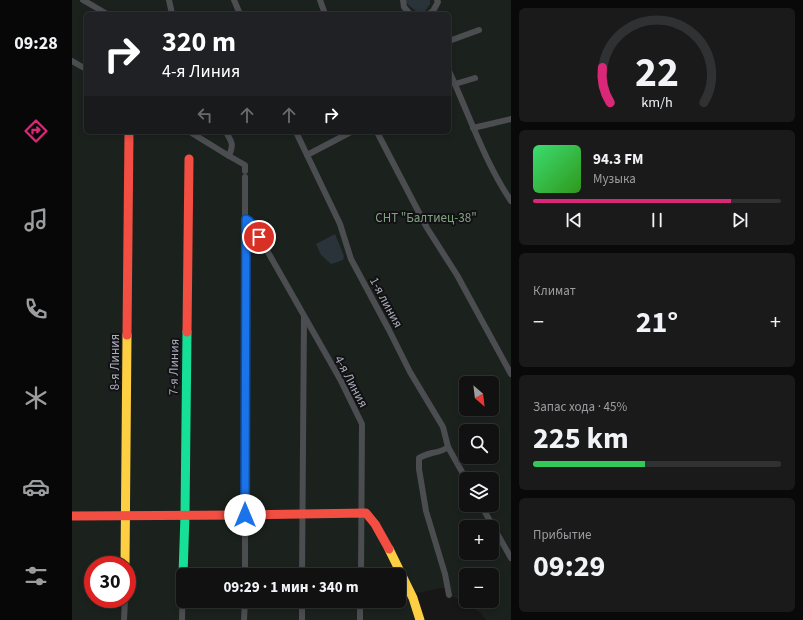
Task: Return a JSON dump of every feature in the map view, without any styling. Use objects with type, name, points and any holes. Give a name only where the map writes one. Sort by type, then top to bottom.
[{"type":"street","points":[[83,0],[104,12]]},
{"type":"street","points":[[169,0],[172,12]]},
{"type":"street","points":[[234,0],[239,12]]},
{"type":"street","points":[[320,0],[324,12]]},
{"type":"street","points":[[403,0],[404,7],[408,12]]},
{"type":"street","points":[[431,12],[438,2],[437,0]]},
{"type":"street","points":[[451,40],[479,30]]},
{"type":"street","points":[[72,61],[84,68]]},
{"type":"street","points":[[451,75],[489,162],[511,201]]},
{"type":"street","points":[[455,84],[475,78]]},
{"type":"street","points":[[473,128],[511,120]]},
{"type":"street","name":"8-я Линия","points":[[125,556],[129,134]]},
{"type":"street","points":[[193,134],[245,165],[245,568]]},
{"type":"street","points":[[227,134],[233,144],[229,156]]},
{"type":"street","name":"1-я линия","points":[[297,134],[340,224],[351,259],[410,372],[443,427],[448,447],[462,472]]},
{"type":"street","points":[[307,155],[347,134]]},
{"type":"street","points":[[377,134],[427,228],[457,276],[511,374]]},
{"type":"street","name":"7-я Линия","points":[[183,568],[189,160]]},
{"type":"street","name":"4-я Линия","points":[[246,219],[252,224],[340,379],[362,424],[361,568]]},
{"type":"street","points":[[302,568],[304,316]]},
{"type":"street","points":[[448,447],[437,453],[431,453],[418,458],[426,511],[444,570],[449,595]]},
{"type":"street","points":[[485,512],[511,558]]},
{"type":"street","points":[[72,516],[366,513],[371,518],[388,546],[416,605],[420,620]]},
{"type":"street","points":[[124,608],[124,620]]},
{"type":"street","name":"7-я Линия","points":[[182,608],[182,620]]},
{"type":"street","points":[[244,620],[245,608]]},
{"type":"street","points":[[302,608],[302,620]]},
{"type":"street","points":[[360,608],[360,620]]},
{"type":"green space","name":"СНТ \"Балтиец-38\"","points":[[72,0],[511,0],[511,620],[486,620],[481,613],[473,608],[499,608],[499,568],[459,568],[459,600],[449,595],[447,587],[419,593],[413,590],[420,620],[72,620]]},
{"type":"shaded area","points":[[406,0],[430,0],[430,4],[425,11],[417,12],[406,3]]},
{"type":"shaded area","points":[[335,234],[344,256],[343,260],[331,264],[321,255],[316,244]]},
{"type":"traffic: fast","points":[[183,568],[187,332]]},
{"type":"traffic: slow","points":[[125,556],[127,335]]},
{"type":"traffic: slow","points":[[389,549],[413,598],[420,620]]},
{"type":"traffic: jam","points":[[127,335],[129,134]]},
{"type":"traffic: jam","points":[[187,332],[189,159]]},
{"type":"traffic: jam","points":[[72,516],[366,513],[375,524],[389,549]]},
{"type":"route","points":[[245,515],[246,219],[252,224],[259,237]]}]
